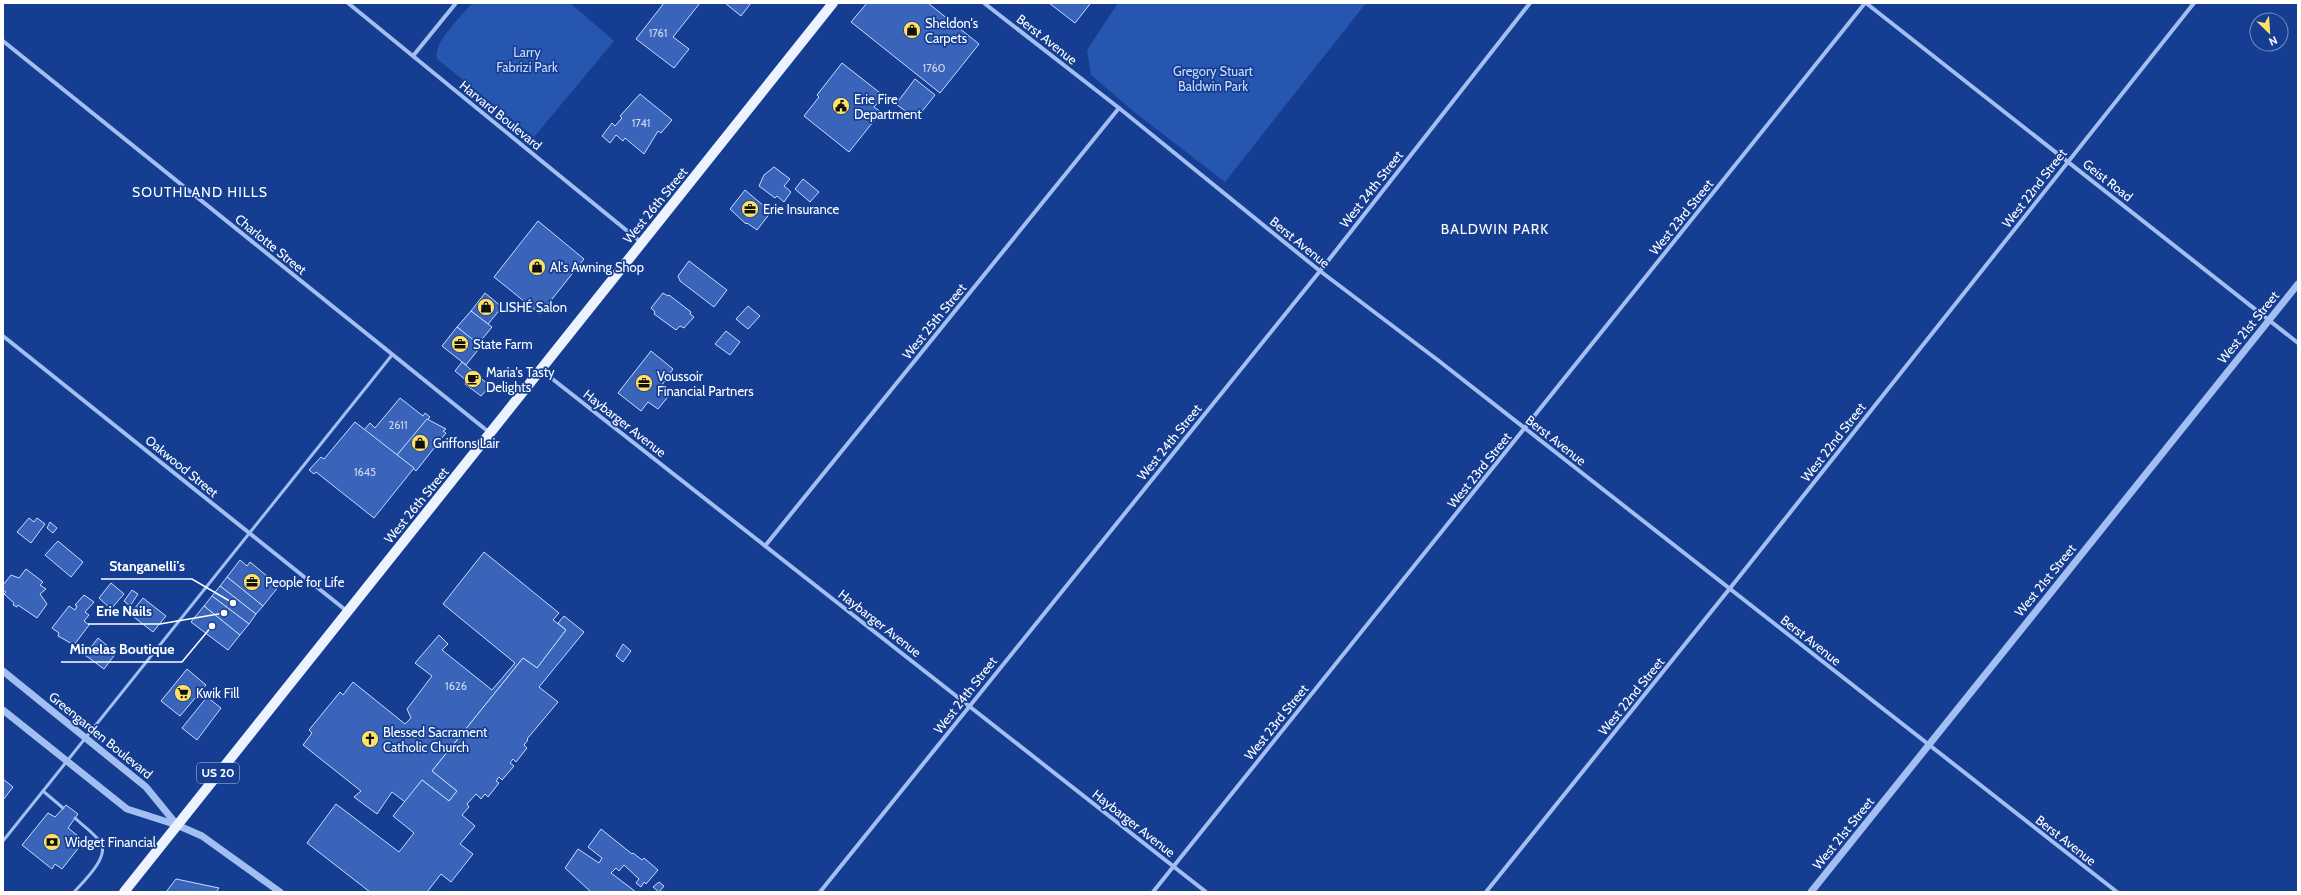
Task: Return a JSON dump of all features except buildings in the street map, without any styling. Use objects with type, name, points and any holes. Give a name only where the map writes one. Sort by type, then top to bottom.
[{"type":"main road","name":"West 26th Street","points":[[124,892],[833,3]]},
{"type":"street","name":"Harvard Boulevard","points":[[348,3],[642,243]]},
{"type":"street","points":[[413,56],[456,3]]},
{"type":"street","name":"Berst Avenue","points":[[984,3],[1119,108],[1320,271],[1525,428],[2117,892]]},
{"type":"street","name":"West 24th Street","points":[[820,892],[1320,271],[1530,3]]},
{"type":"street","name":"Geist Road","points":[[1866,3],[2298,343]]},
{"type":"street","name":"West 23rd Street","points":[[1153,892],[1866,3]]},
{"type":"street","name":"West 22nd Street","points":[[1486,892],[1730,589],[2194,3]]},
{"type":"street","name":"Charlotte Street","points":[[3,41],[490,433]]},
{"type":"street","name":"West 25th Street","points":[[766,546],[1119,108]]},
{"type":"street","name":"West 21st Street","points":[[1811,892],[2298,284]]},
{"type":"street","name":"Oakwood Street","points":[[3,336],[348,612]]},
{"type":"street","name":"Haybarger Avenue","points":[[541,370],[1206,892]]},
{"type":"street","name":"Greengarden Boulevard","points":[[3,671],[146,787],[177,825]]},
{"type":"street","name":"Greengarden Boulevard","points":[[3,710],[127,809],[177,825],[202,836],[280,892]]},
{"type":"lane","points":[[3,841],[392,355]]},
{"type":"lane","points":[[43,791],[63,808]]},
{"type":"lane","points":[[74,892],[98,864],[103,850],[101,843],[75,818]]},
{"type":"green space","name":"Larry Fabrizi Park","points":[[472,3],[570,3],[614,41],[534,137],[437,59],[439,45],[444,37]]},
{"type":"green space","name":"Gregory Stuart Baldwin Park","points":[[1118,3],[1366,3],[1225,182],[1133,111],[1091,75],[1087,50]]},
{"type":"place","name":"Sheldon's Carpets","points":[[912,30]]},
{"type":"place","name":"Erie Fire Department","points":[[841,106]]},
{"type":"place","name":"Erie Insurance","points":[[750,209]]},
{"type":"place","name":"Al's Awning Shop","points":[[537,267]]},
{"type":"place","name":"LISHÉ Salon","points":[[486,307]]},
{"type":"place","name":"State Farm","points":[[460,344]]},
{"type":"place","name":"Maria's Tasty Delights","points":[[473,379]]},
{"type":"place","name":"Voussoir Financial Partners","points":[[644,383]]},
{"type":"place","name":"Griffons Lair","points":[[420,443]]},
{"type":"place","name":"People for Life","points":[[252,582]]},
{"type":"place","name":"Stanganelli's","points":[[233,603]]},
{"type":"place","name":"Erie Nails","points":[[224,613]]},
{"type":"place","name":"Minelas Boutique","points":[[212,626]]},
{"type":"place","name":"Kwik Fill","points":[[183,693]]},
{"type":"place","name":"Blessed Sacrament Catholic Church","points":[[370,739]]},
{"type":"place","name":"Widget Financial","points":[[52,842]]},
{"type":"district","name":"SOUTHLAND HILLS","points":[[200,192]]},
{"type":"district","name":"BALDWIN PARK","points":[[1495,229]]}]
